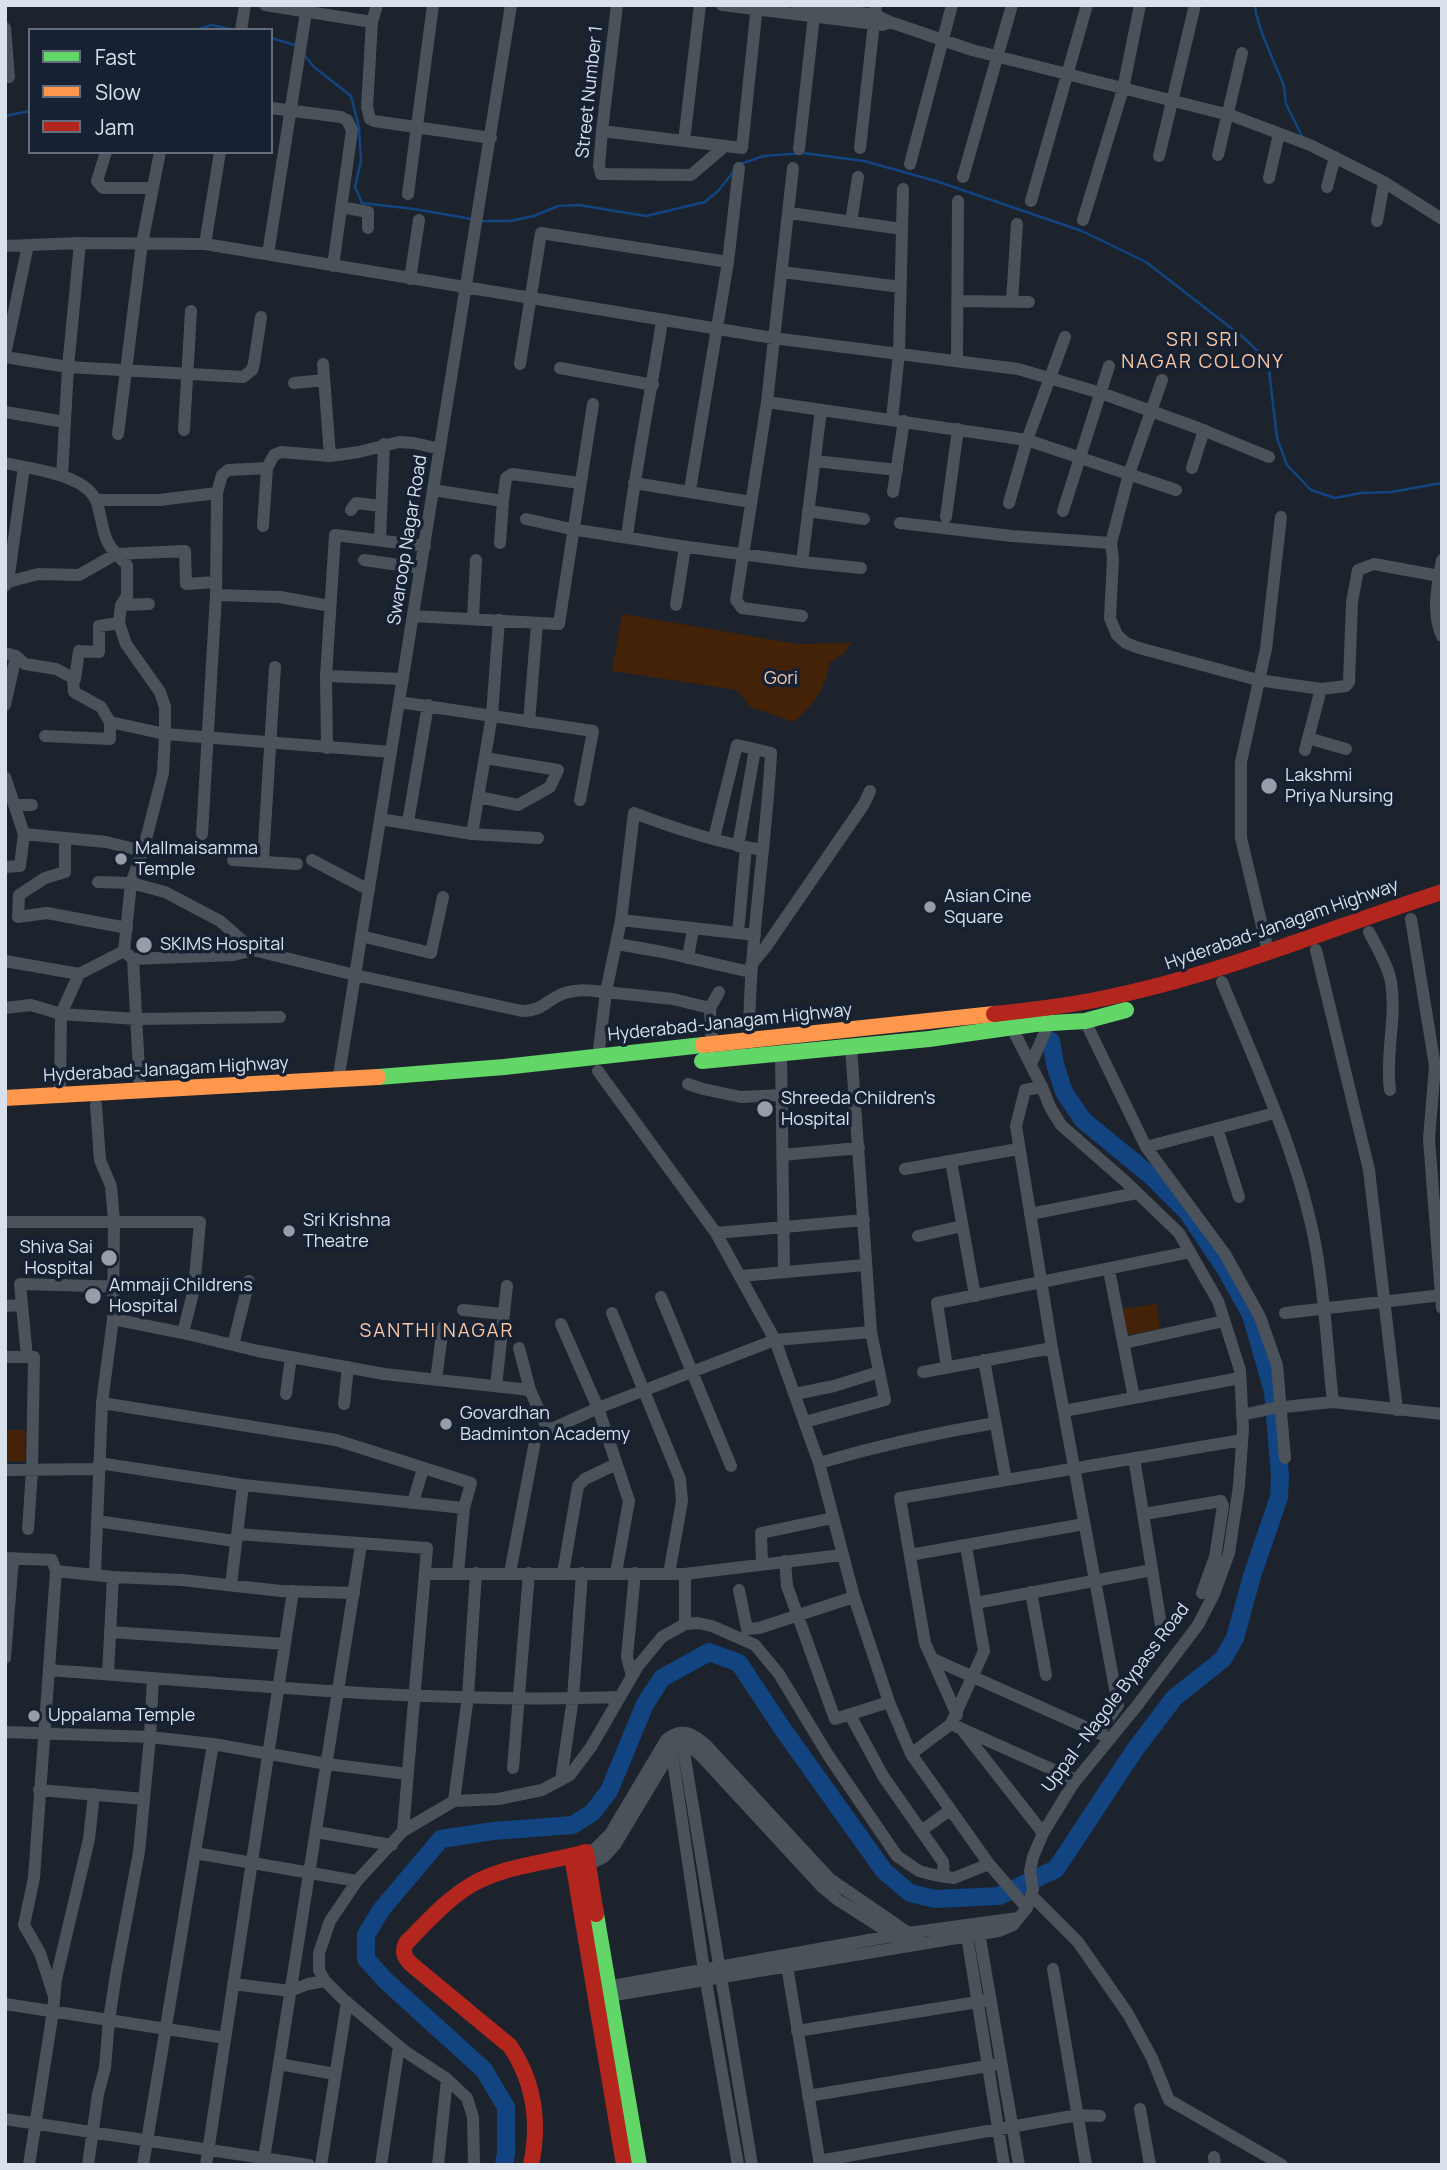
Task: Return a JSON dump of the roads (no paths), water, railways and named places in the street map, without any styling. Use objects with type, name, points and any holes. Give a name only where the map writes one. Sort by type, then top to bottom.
[{"type":"main road","name":"Hyderabad-Janagam Highway","points":[[5,1098],[139,1089],[200,1093],[325,1092],[598,1064],[712,1045],[1103,1001],[1178,981],[1442,892]]},
{"type":"main road","name":"Hyderabad-Janagam Highway","points":[[5,1110],[96,1105],[338,1080],[504,1067],[781,1054],[1085,1021],[1160,1002],[1442,908]]},
{"type":"main road","points":[[580,1860],[602,1992],[624,2165]]},
{"type":"main road","points":[[531,2165],[537,2143],[535,2110],[517,2054],[411,1964],[402,1951],[406,1943],[455,1896],[472,1884],[489,1876],[580,1860]]},
{"type":"main road","points":[[541,2165],[547,2144],[544,2098],[536,2071],[525,2051],[517,2040],[415,1952],[416,1946],[459,1904],[477,1892],[580,1860]]},
{"type":"main road","points":[[602,1992],[639,2165]]},
{"type":"street","points":[[242,27],[246,5]]},
{"type":"street","points":[[265,5],[372,22]]},
{"type":"street","points":[[377,5],[372,22],[367,107],[370,119],[491,138]]},
{"type":"street","points":[[408,194],[433,5]]},
{"type":"street","name":"Swaroop Nagar Road","points":[[338,1080],[511,5]]},
{"type":"street","name":"Street Number 1","points":[[617,5],[602,131],[599,166],[601,174],[691,175],[725,146]]},
{"type":"street","points":[[684,141],[700,5]]},
{"type":"street","points":[[722,5],[757,7],[814,16],[875,15]]},
{"type":"street","points":[[797,5],[875,15],[943,41],[999,57],[1227,115],[1335,157],[1384,182],[1442,219]]},
{"type":"street","points":[[910,164],[952,5]]},
{"type":"street","points":[[964,177],[1012,5]]},
{"type":"street","points":[[1031,201],[1087,5]]},
{"type":"street","points":[[1083,220],[1123,89],[1140,5]]},
{"type":"street","points":[[1159,156],[1195,5]]},
{"type":"street","points":[[602,131],[742,148],[757,7]]},
{"type":"street","points":[[268,254],[306,12]]},
{"type":"street","points":[[860,148],[875,15]]},
{"type":"street","points":[[799,149],[814,16]]},
{"type":"street","points":[[5,28],[8,71]]},
{"type":"street","points":[[1218,155],[1242,53]]},
{"type":"street","points":[[273,108],[341,117],[347,120],[352,130],[333,267]]},
{"type":"street","points":[[1269,178],[1279,134]]},
{"type":"street","points":[[105,154],[97,181],[103,188],[152,188]]},
{"type":"street","points":[[118,434],[142,243],[160,154]]},
{"type":"street","points":[[205,244],[220,154]]},
{"type":"street","points":[[1327,187],[1335,157]]},
{"type":"street","points":[[690,490],[728,262],[739,168]]},
{"type":"street","points":[[793,168],[767,402],[736,596],[737,605],[741,608],[802,616]]},
{"type":"street","points":[[851,222],[858,177]]},
{"type":"street","points":[[1377,221],[1384,182]]},
{"type":"street","points":[[893,492],[897,470],[903,190]]},
{"type":"street","points":[[957,361],[958,201]]},
{"type":"street","points":[[341,207],[369,212],[368,228]]},
{"type":"street","points":[[790,214],[902,229]]},
{"type":"street","points":[[410,279],[419,220]]},
{"type":"street","points":[[1012,301],[1017,224]]},
{"type":"street","points":[[520,364],[541,233],[728,262]]},
{"type":"street","points":[[62,476],[68,367],[80,243]]},
{"type":"street","points":[[5,246],[80,243],[205,244],[662,321],[1018,369],[1101,393],[1269,457]]},
{"type":"street","points":[[28,245],[5,356],[68,367],[243,377],[249,373],[254,363],[261,317]]},
{"type":"street","points":[[782,272],[901,287]]},
{"type":"street","points":[[958,301],[1029,302]]},
{"type":"street","points":[[184,430],[191,311]]},
{"type":"street","points":[[627,537],[662,321]]},
{"type":"street","points":[[1009,503],[1027,440],[1065,337]]},
{"type":"street","points":[[323,364],[330,456]]},
{"type":"street","points":[[1063,511],[1109,366]]},
{"type":"street","points":[[560,368],[653,385]]},
{"type":"street","points":[[294,383],[324,380]]},
{"type":"street","points":[[1161,380],[1129,474],[1111,542],[1111,618],[1117,635],[1122,640],[1139,648],[1258,680],[1337,689],[1346,687],[1349,682],[1352,602],[1357,570],[1374,564],[1439,576]]},
{"type":"street","points":[[767,402],[1027,440],[1176,489]]},
{"type":"street","points":[[413,616],[558,624],[593,404]]},
{"type":"street","points":[[802,562],[821,410]]},
{"type":"street","points":[[5,412],[65,422]]},
{"type":"street","points":[[947,517],[958,429]]},
{"type":"street","points":[[1192,468],[1203,430]]},
{"type":"street","points":[[263,526],[267,468],[274,455],[281,452],[330,456],[384,444],[414,443],[440,449]]},
{"type":"street","points":[[380,539],[384,444]]},
{"type":"street","points":[[815,461],[897,470]]},
{"type":"street","points":[[5,463],[73,478],[96,500],[106,543],[127,565],[127,596],[121,605],[119,623],[126,644],[160,692],[165,707],[163,773],[143,851],[131,883],[127,928],[137,1019],[139,1089]]},
{"type":"street","points":[[24,467],[7,584],[38,574],[79,575],[116,554],[185,551],[186,584],[330,606]]},
{"type":"street","points":[[202,834],[216,588],[217,493],[222,475],[228,470],[267,468]]},
{"type":"street","points":[[500,543],[506,478],[512,474],[580,483]]},
{"type":"street","points":[[634,483],[751,502]]},
{"type":"street","points":[[433,490],[503,501]]},
{"type":"street","points":[[96,500],[159,500],[217,493]]},
{"type":"street","points":[[351,510],[356,503],[382,506]]},
{"type":"street","points":[[808,511],[864,519]]},
{"type":"street","points":[[1268,951],[1241,838],[1241,762],[1269,628],[1281,517]]},
{"type":"street","points":[[526,519],[685,547],[861,568]]},
{"type":"street","points":[[900,523],[1012,536],[1111,542]]},
{"type":"street","points":[[327,748],[326,676],[335,535],[425,546]]},
{"type":"street","points":[[676,605],[685,547]]},
{"type":"street","points":[[472,618],[477,559]]},
{"type":"street","points":[[1442,559],[1436,600],[1436,624],[1442,636]]},
{"type":"street","points":[[365,560],[421,568]]},
{"type":"street","points":[[121,605],[149,604]]},
{"type":"street","points":[[472,834],[492,715],[499,620]]},
{"type":"street","points":[[45,736],[110,740],[110,722],[101,707],[74,692],[73,679],[79,650],[99,652],[99,626],[119,623]]},
{"type":"street","points":[[529,722],[537,624]]},
{"type":"street","points":[[5,705],[11,654],[25,664],[56,669],[75,679]]},
{"type":"street","points":[[262,860],[275,667]]},
{"type":"street","points":[[326,676],[403,680]]},
{"type":"street","points":[[1321,689],[1307,744],[1346,749]]},
{"type":"street","points":[[399,702],[593,731],[580,800]]},
{"type":"street","points":[[408,822],[428,705]]},
{"type":"street","points":[[110,722],[165,734],[391,752]]},
{"type":"street","points":[[714,838],[737,745],[771,753],[750,969],[749,1041]]},
{"type":"street","points":[[738,933],[742,847],[755,749]]},
{"type":"street","points":[[478,797],[518,805],[550,787],[558,771],[485,758]]},
{"type":"street","points":[[5,777],[24,834],[20,866],[5,867]]},
{"type":"street","points":[[750,969],[870,791]]},
{"type":"street","points":[[15,805],[32,805]]},
{"type":"street","points":[[763,850],[678,830],[634,813],[621,920],[606,992],[598,1064],[716,1233],[775,1340],[819,1463],[854,1597],[889,1702],[911,1754],[1015,1896],[1078,1942],[1128,2014],[1152,2059],[1169,2100],[1282,2165]]},
{"type":"street","points":[[380,819],[472,834],[538,838]]},
{"type":"street","points":[[24,834],[106,842],[143,851]]},
{"type":"street","points":[[65,838],[65,873],[45,878],[19,895],[18,917],[47,913],[127,928]]},
{"type":"street","points":[[233,860],[297,864]]},
{"type":"street","points":[[312,860],[369,890]]},
{"type":"street","points":[[98,882],[131,883],[165,892],[220,921],[253,950],[523,1011],[538,1010],[551,999],[577,990],[673,999],[710,1008]]},
{"type":"street","points":[[361,936],[430,953],[443,897]]},
{"type":"street","points":[[1285,1313],[1384,1302],[1441,1299],[1435,1139],[1438,1065],[1411,919]]},
{"type":"street","points":[[621,920],[755,935]]},
{"type":"street","points":[[688,958],[693,929]]},
{"type":"street","points":[[1369,932],[1391,980],[1391,1038],[1387,1069],[1390,1090]]},
{"type":"street","points":[[617,944],[750,969]]},
{"type":"street","points":[[5,961],[79,974],[129,955],[234,955],[253,950]]},
{"type":"street","points":[[1316,950],[1369,1170],[1397,1410]]},
{"type":"street","points":[[60,1094],[61,1014],[79,974]]},
{"type":"street","points":[[1222,982],[1275,1113],[1315,1241],[1332,1402]]},
{"type":"street","points":[[712,1045],[710,1008],[719,992]]},
{"type":"street","points":[[5,1008],[31,1005],[61,1014],[137,1019],[280,1017]]},
{"type":"street","points":[[1085,1021],[1146,1147],[1225,1254],[1260,1317],[1277,1365],[1285,1458]]},
{"type":"street","points":[[1031,1064],[1049,1023]]},
{"type":"street","name":"Uppal - Nagole Bypass Road","points":[[1012,1028],[1061,1125],[1179,1233],[1218,1301],[1240,1378],[1242,1415],[1240,1486],[1229,1553],[1214,1594],[1198,1625],[1104,1735],[1043,1833],[1033,1857],[1027,1903]]},
{"type":"street","points":[[804,1422],[885,1400],[871,1332],[859,1148],[851,1086],[851,1047]]},
{"type":"street","points":[[781,1054],[784,1271]]},
{"type":"street","points":[[688,1084],[703,1090],[741,1097],[783,1088]]},
{"type":"street","points":[[933,1659],[1104,1735],[1118,1705],[1018,1149],[1016,1126],[1025,1090],[1042,1087]]},
{"type":"street","points":[[94,1574],[102,1403],[113,1319],[114,1222],[111,1186],[100,1160],[96,1105]]},
{"type":"street","points":[[1146,1147],[1275,1113]]},
{"type":"street","points":[[1217,1128],[1239,1196]]},
{"type":"street","points":[[782,1155],[859,1148]]},
{"type":"street","points":[[905,1170],[1018,1149]]},
{"type":"street","points":[[951,1161],[975,1296]]},
{"type":"street","points":[[1030,1214],[1137,1193]]},
{"type":"street","points":[[716,1233],[864,1220]]},
{"type":"street","points":[[5,1222],[200,1222],[194,1289],[183,1333]]},
{"type":"street","points":[[918,1236],[962,1226]]},
{"type":"street","points":[[947,1367],[937,1303],[1190,1252]]},
{"type":"street","points":[[741,1276],[865,1265]]},
{"type":"street","points":[[1109,1270],[1134,1398]]},
{"type":"street","points":[[233,1345],[249,1281]]},
{"type":"street","points":[[27,1357],[20,1284],[166,1287]]},
{"type":"street","points":[[496,1386],[507,1286]]},
{"type":"street","points":[[661,1297],[731,1466]]},
{"type":"street","points":[[5,1306],[22,1305]]},
{"type":"street","points":[[463,1310],[503,1314]]},
{"type":"street","points":[[612,1313],[680,1479],[682,1501],[669,1574]]},
{"type":"street","points":[[113,1319],[348,1367],[530,1390]]},
{"type":"street","points":[[1124,1343],[1224,1321]]},
{"type":"street","points":[[561,1324],[598,1408],[629,1501],[616,1573]]},
{"type":"street","points":[[436,1380],[443,1327]]},
{"type":"street","points":[[510,1573],[536,1436],[598,1408],[775,1340],[871,1332]]},
{"type":"street","points":[[519,1348],[530,1390],[548,1430]]},
{"type":"street","points":[[923,1372],[1052,1348]]},
{"type":"street","points":[[5,1357],[34,1357],[28,1529]]},
{"type":"street","points":[[286,1394],[291,1357]]},
{"type":"street","points":[[984,1360],[1006,1480]]},
{"type":"street","points":[[344,1404],[348,1367]]},
{"type":"street","points":[[795,1394],[834,1386],[879,1372]]},
{"type":"street","points":[[1064,1411],[1240,1378]]},
{"type":"street","points":[[1242,1415],[1280,1407],[1332,1402],[1442,1414]]},
{"type":"street","points":[[102,1403],[336,1440],[471,1483],[464,1507],[458,1573]]},
{"type":"street","points":[[819,1463],[936,1432],[995,1423]]},
{"type":"street","points":[[1043,1833],[956,1722],[925,1643],[900,1498],[1242,1440]]},
{"type":"street","points":[[1134,1458],[1161,1625]]},
{"type":"street","points":[[563,1573],[578,1486],[585,1479],[616,1464]]},
{"type":"street","points":[[5,1470],[32,1471],[99,1466],[243,1485],[464,1507]]},
{"type":"street","points":[[413,1502],[423,1469]]},
{"type":"street","points":[[231,1585],[243,1485]]},
{"type":"street","points":[[1144,1514],[1221,1501],[1223,1506],[1214,1557],[1202,1593]]},
{"type":"street","points":[[762,1564],[761,1533],[833,1518]]},
{"type":"street","points":[[97,1521],[236,1538],[427,1548],[403,1831]]},
{"type":"street","points":[[910,1555],[1084,1524]]},
{"type":"street","points":[[263,2162],[361,1545]]},
{"type":"street","points":[[911,1754],[956,1722],[984,1651],[966,1546]]},
{"type":"street","points":[[425,1574],[685,1574],[842,1555]]},
{"type":"street","points":[[5,1658],[9,1558],[52,1560],[56,1570],[50,1670],[34,1878],[24,1925],[40,1953],[54,1996]]},
{"type":"street","points":[[785,1561],[787,1587],[835,1719]]},
{"type":"street","points":[[56,1570],[293,1591],[354,1593]]},
{"type":"street","points":[[976,1604],[1152,1570]]},
{"type":"street","points":[[454,1801],[468,1696],[476,1573]]},
{"type":"street","points":[[513,1768],[529,1573]]},
{"type":"street","points":[[561,1780],[573,1699],[582,1573]]},
{"type":"street","points":[[632,1676],[627,1657],[635,1573]]},
{"type":"street","points":[[685,1574],[685,1624]]},
{"type":"street","points":[[108,1674],[113,1577]]},
{"type":"street","points":[[739,1590],[743,1633],[771,1664],[897,1856],[919,1871],[954,1878],[989,1864]]},
{"type":"street","points":[[207,2158],[293,1591]]},
{"type":"street","points":[[1031,1592],[1046,1675]]},
{"type":"street","points":[[474,2165],[473,2117],[467,2098],[447,2078],[399,2046],[347,2002],[319,1970],[318,1953],[331,1921],[356,1881],[403,1831],[454,1801],[498,1799],[542,1790],[570,1775],[591,1747],[632,1676],[662,1637],[685,1624],[712,1626],[743,1633],[854,1597]]},
{"type":"street","points":[[110,1632],[285,1644]]},
{"type":"street","points":[[50,1670],[338,1692],[573,1699],[620,1697]]},
{"type":"street","points":[[88,2165],[98,2095],[105,2068],[109,2020],[139,1852],[153,1678]]},
{"type":"street","points":[[812,1729],[889,1702]]},
{"type":"street","points":[[850,1715],[883,1776],[943,1861],[944,1877]]},
{"type":"street","points":[[956,1722],[1076,1780]]},
{"type":"street","points":[[5,1732],[150,1737],[407,1774]]},
{"type":"street","points":[[580,1860],[604,1857],[615,1845],[676,1741],[695,1735],[830,1879],[908,1939]]},
{"type":"street","points":[[676,1741],[692,1748],[702,1757],[821,1886],[894,1936],[923,1943],[972,1930]]},
{"type":"street","points":[[676,1741],[752,2165]]},
{"type":"street","points":[[676,1741],[705,1975],[738,2165]]},
{"type":"street","points":[[143,2165],[213,1744]]},
{"type":"street","points":[[39,1790],[144,1800]]},
{"type":"street","points":[[29,2165],[53,2011],[55,1979],[89,1839],[94,1794]]},
{"type":"street","points":[[921,1831],[950,1810]]},
{"type":"street","points":[[316,1832],[392,1845]]},
{"type":"street","points":[[195,1853],[309,1875],[356,1881]]},
{"type":"street","points":[[602,1992],[908,1939],[972,1930],[999,1931],[1013,1925],[1027,1903]]},
{"type":"street","points":[[972,1930],[984,2001],[988,2066],[1004,2165]]},
{"type":"street","points":[[788,1960],[894,1936]]},
{"type":"street","points":[[788,1960],[797,2031],[820,2163],[1078,2115],[1100,2116]]},
{"type":"street","points":[[1053,1969],[1086,2165]]},
{"type":"street","points":[[233,1984],[290,1991],[326,1981]]},
{"type":"street","points":[[797,2031],[984,2001]]},
{"type":"street","points":[[984,2001],[1002,2063],[1019,2165]]},
{"type":"street","points":[[321,2165],[347,2002]]},
{"type":"street","points":[[5,2004],[225,2038]]},
{"type":"street","points":[[381,2165],[399,2046]]},
{"type":"street","points":[[808,2096],[1002,2063]]},
{"type":"street","points":[[279,2064],[335,2074]]},
{"type":"street","points":[[438,2165],[447,2078]]},
{"type":"street","points":[[1140,2109],[1150,2165]]},
{"type":"street","points":[[5,2119],[147,2141],[207,2158],[309,2165]]},
{"type":"waterway","points":[[1255,5],[1263,36],[1284,86],[1286,104],[1302,136]]},
{"type":"waterway","points":[[202,28],[212,25],[226,28]]},
{"type":"waterway","points":[[273,39],[295,45]]},
{"type":"waterway","points":[[304,55],[314,67],[351,96],[359,128],[361,161],[355,187],[362,203],[472,219]]},
{"type":"waterway","points":[[5,116],[28,111]]},
{"type":"waterway","points":[[740,164],[764,156],[803,153],[864,161],[936,181],[1082,231],[1146,262],[1244,338],[1268,361],[1277,438],[1287,465],[1311,490],[1335,498],[1442,483]]},
{"type":"waterway","points":[[482,221],[510,221],[534,216],[558,206],[579,205],[646,216],[705,202],[734,171]]},
{"type":"waterway","points":[[504,2165],[506,2107],[484,2070],[386,1981],[366,1959],[366,1935],[381,1910],[441,1839],[493,1831],[573,1825],[593,1812],[609,1791],[645,1704],[662,1678],[709,1652],[739,1663],[884,1871],[910,1893],[935,1899],[999,1896],[1056,1869],[1134,1751],[1174,1698],[1223,1659],[1235,1638],[1252,1576],[1279,1497],[1280,1476],[1273,1391],[1251,1315],[1226,1270],[1188,1213],[1151,1176],[1083,1120],[1064,1092],[1051,1041]]},
{"type":"place","name":"Lakshmi Priya Nursing","points":[[1269,786]]},
{"type":"place","name":"Mallmaisamma Temple","points":[[121,859]]},
{"type":"place","name":"Asian Cine Square","points":[[930,907]]},
{"type":"place","name":"SKIMS Hospital","points":[[144,945]]},
{"type":"place","name":"Shreeda Children's Hospital","points":[[765,1109]]},
{"type":"place","name":"Sri Krishna Theatre","points":[[289,1231]]},
{"type":"place","name":"Shiva Sai Hospital","points":[[109,1258]]},
{"type":"place","name":"Ammaji Childrens Hospital","points":[[93,1296]]},
{"type":"place","name":"Govardhan Badminton Academy","points":[[446,1424]]},
{"type":"place","name":"Uppalama Temple","points":[[34,1716]]},
{"type":"district","name":"SRI SRI NAGAR COLONY","points":[[1203,352]]},
{"type":"district","name":"SANTHI NAGAR","points":[[437,1332]]},
{"type":"park label","name":"Gori","points":[[781,679]]}]
